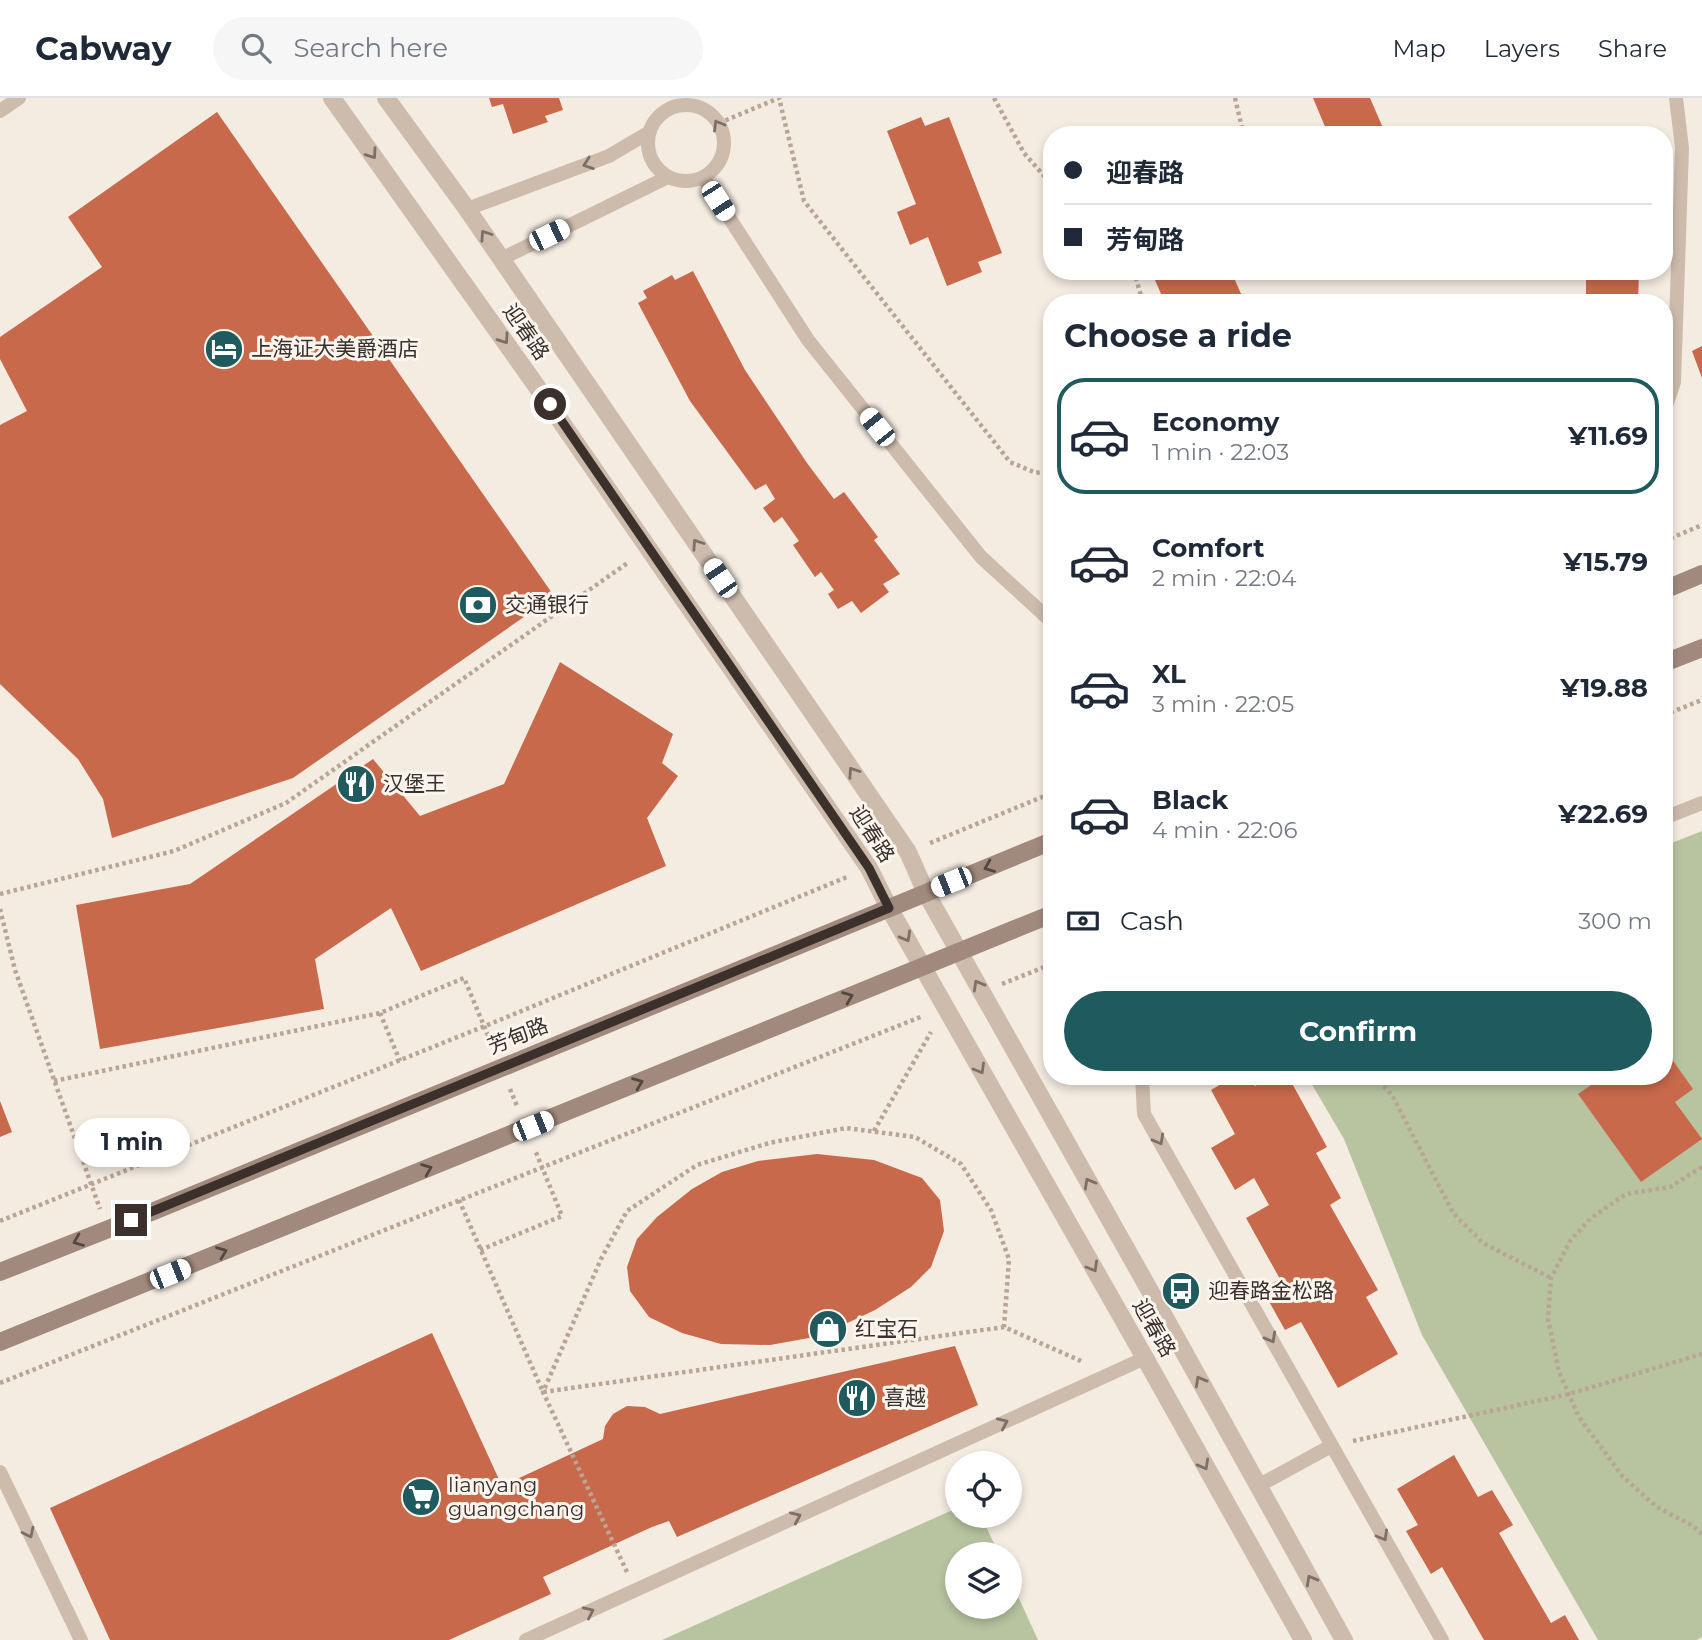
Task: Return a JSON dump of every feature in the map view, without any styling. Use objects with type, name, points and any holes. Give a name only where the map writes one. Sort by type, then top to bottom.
[{"type":"main road","points":[[1673,586],[1702,574]]},
{"type":"main road","points":[[1673,659],[1702,648]]},
{"type":"main road","name":"芳甸路","points":[[0,1272],[1043,845]]},
{"type":"main road","points":[[0,1342],[1043,918]]},
{"type":"street","name":"迎春路","points":[[332,98],[535,384],[869,868],[945,1008],[1303,1640]]},
{"type":"street","name":"迎春路","points":[[386,98],[467,209],[908,852],[926,893],[1344,1640]]},
{"type":"lane","points":[[0,111],[19,98]]},
{"type":"lane","points":[[1673,385],[1682,148],[1676,98]]},
{"type":"lane","points":[[672,102],[699,107],[710,113],[719,124],[724,149],[713,170],[703,177],[692,182],[679,181],[658,170],[650,159],[648,133],[653,122],[672,102]]},
{"type":"lane","points":[[467,209],[609,156],[648,133]]},
{"type":"lane","points":[[501,259],[668,177]]},
{"type":"lane","points":[[703,177],[808,340],[981,557],[1043,614]]},
{"type":"lane","points":[[1673,814],[1702,803]]},
{"type":"lane","points":[[1142,1085],[1144,1114],[1442,1640]]},
{"type":"lane","points":[[526,1640],[1145,1358]]},
{"type":"lane","points":[[1258,1486],[1331,1446]]},
{"type":"lane","points":[[0,1472],[80,1640]]},
{"type":"path","points":[[719,124],[779,98],[804,201],[1010,462],[1036,473],[1043,472]]},
{"type":"path","points":[[995,98],[1024,153],[1043,175]]},
{"type":"path","points":[[1235,98],[1240,126]]},
{"type":"path","points":[[1673,537],[1702,525]]},
{"type":"path","points":[[0,894],[174,851],[286,803],[649,548]]},
{"type":"path","points":[[1673,711],[1702,700]]},
{"type":"path","points":[[908,852],[1043,797]]},
{"type":"path","points":[[0,1221],[400,1061],[869,868]]},
{"type":"path","points":[[0,909],[15,970],[108,1229]]},
{"type":"path","points":[[982,992],[1043,968]]},
{"type":"path","points":[[54,1081],[380,1013],[464,978],[495,1053]]},
{"type":"path","points":[[874,1131],[945,1008]]},
{"type":"path","points":[[0,1383],[945,1008]]},
{"type":"path","points":[[380,1013],[400,1061]]},
{"type":"path","points":[[505,1078],[521,1116]]},
{"type":"path","points":[[1383,1085],[1392,1095],[1452,1213],[1483,1243],[1551,1278]]},
{"type":"path","points":[[543,1392],[601,1259],[627,1212],[697,1165],[769,1143],[846,1128],[915,1137],[961,1164],[991,1210],[1009,1259],[1004,1327]]},
{"type":"path","points":[[480,1250],[562,1216],[531,1141]]},
{"type":"path","points":[[1702,1167],[1670,1187],[1626,1194],[1591,1218],[1570,1241],[1551,1278],[1548,1319],[1559,1372],[1579,1418],[1623,1477],[1657,1507],[1693,1526],[1702,1534]]},
{"type":"path","points":[[460,1200],[543,1392],[636,1590]]},
{"type":"path","points":[[543,1392],[1004,1327],[1110,1374]]},
{"type":"path","points":[[1331,1446],[1569,1394],[1702,1354]]},
{"type":"green space","points":[[1702,831],[1702,1637],[1697,1640],[1598,1640],[1422,1335],[1344,1139],[1312,1085],[1673,1085],[1673,842]]},
{"type":"green space","points":[[945,1513],[945,1528],[987,1528],[993,1542],[945,1542],[945,1619],[1022,1619],[1022,1605],[1038,1640],[662,1640]]},
{"type":"building","points":[[489,98],[559,98],[563,110],[545,116],[548,122],[513,134],[503,104],[492,107]]},
{"type":"building","points":[[1313,98],[1370,98],[1382,126],[1325,126]]},
{"type":"building","points":[[217,112],[554,596],[293,778],[112,838],[103,799],[78,759],[0,684],[0,425],[27,411],[0,359],[0,337],[102,267],[68,217]]},
{"type":"building","points":[[921,117],[925,126],[949,117],[1002,253],[978,262],[982,272],[947,286],[928,237],[910,245],[897,212],[916,204],[887,131]]},
{"type":"building","points":[[693,271],[745,370],[807,463],[834,499],[844,492],[878,537],[874,540],[900,574],[883,584],[889,592],[861,613],[852,601],[838,609],[828,594],[834,590],[821,572],[815,577],[793,545],[799,541],[782,517],[774,523],[763,508],[775,499],[766,484],[755,490],[690,401],[638,303],[647,298],[643,291],[672,275],[675,280]]},
{"type":"building","points":[[1155,280],[1235,280],[1241,294],[1161,294]]},
{"type":"building","points":[[1586,280],[1639,280],[1638,294],[1586,294]]},
{"type":"building","points":[[1702,346],[1702,378],[1692,351]]},
{"type":"building","points":[[560,662],[673,734],[662,763],[678,776],[647,818],[666,866],[421,971],[391,908],[315,959],[324,1009],[100,1049],[76,905],[190,884],[373,759],[420,816],[504,784]]},
{"type":"building","points":[[1673,1061],[1693,1089],[1675,1102],[1702,1139],[1641,1182],[1578,1094],[1591,1085],[1673,1085]]},
{"type":"building","points":[[1220,1085],[1293,1085],[1327,1147],[1316,1153],[1341,1198],[1330,1205],[1378,1290],[1366,1297],[1398,1354],[1338,1388],[1301,1322],[1285,1330],[1262,1289],[1280,1279],[1246,1218],[1269,1205],[1254,1178],[1235,1190],[1211,1148],[1235,1134],[1211,1090]]},
{"type":"building","points":[[0,1101],[12,1132],[0,1137]]},
{"type":"building","points":[[817,1154],[874,1160],[922,1178],[940,1200],[944,1231],[931,1267],[911,1287],[875,1310],[820,1336],[770,1345],[721,1344],[682,1333],[649,1317],[630,1291],[627,1267],[637,1239],[657,1217],[692,1189],[722,1172],[758,1161]]},
{"type":"building","name":"lianyang guangchang","points":[[432,1333],[502,1486],[603,1439],[605,1426],[613,1414],[627,1406],[645,1407],[660,1414],[955,1346],[978,1405],[677,1537],[669,1521],[652,1527],[543,1577],[551,1594],[449,1640],[110,1640],[50,1508]]},
{"type":"building","points":[[1454,1455],[1478,1497],[1492,1490],[1513,1525],[1499,1533],[1551,1623],[1565,1615],[1579,1640],[1484,1640],[1442,1567],[1431,1574],[1406,1531],[1418,1525],[1397,1489]]},
{"type":"place","name":"上海证大美爵酒店","points":[[224,349]]},
{"type":"place","name":"交通银行","points":[[478,605]]},
{"type":"place","name":"汉堡王","points":[[356,784]]},
{"type":"place","name":"迎春路金松路","points":[[1181,1291]]},
{"type":"place","name":"红宝石","points":[[828,1329]]},
{"type":"place","name":"喜越","points":[[857,1398]]},
{"type":"place","name":"lianyang guangchang","points":[[421,1497]]},
{"type":"route","points":[[131,1220],[889,908],[869,868],[550,404]]}]
